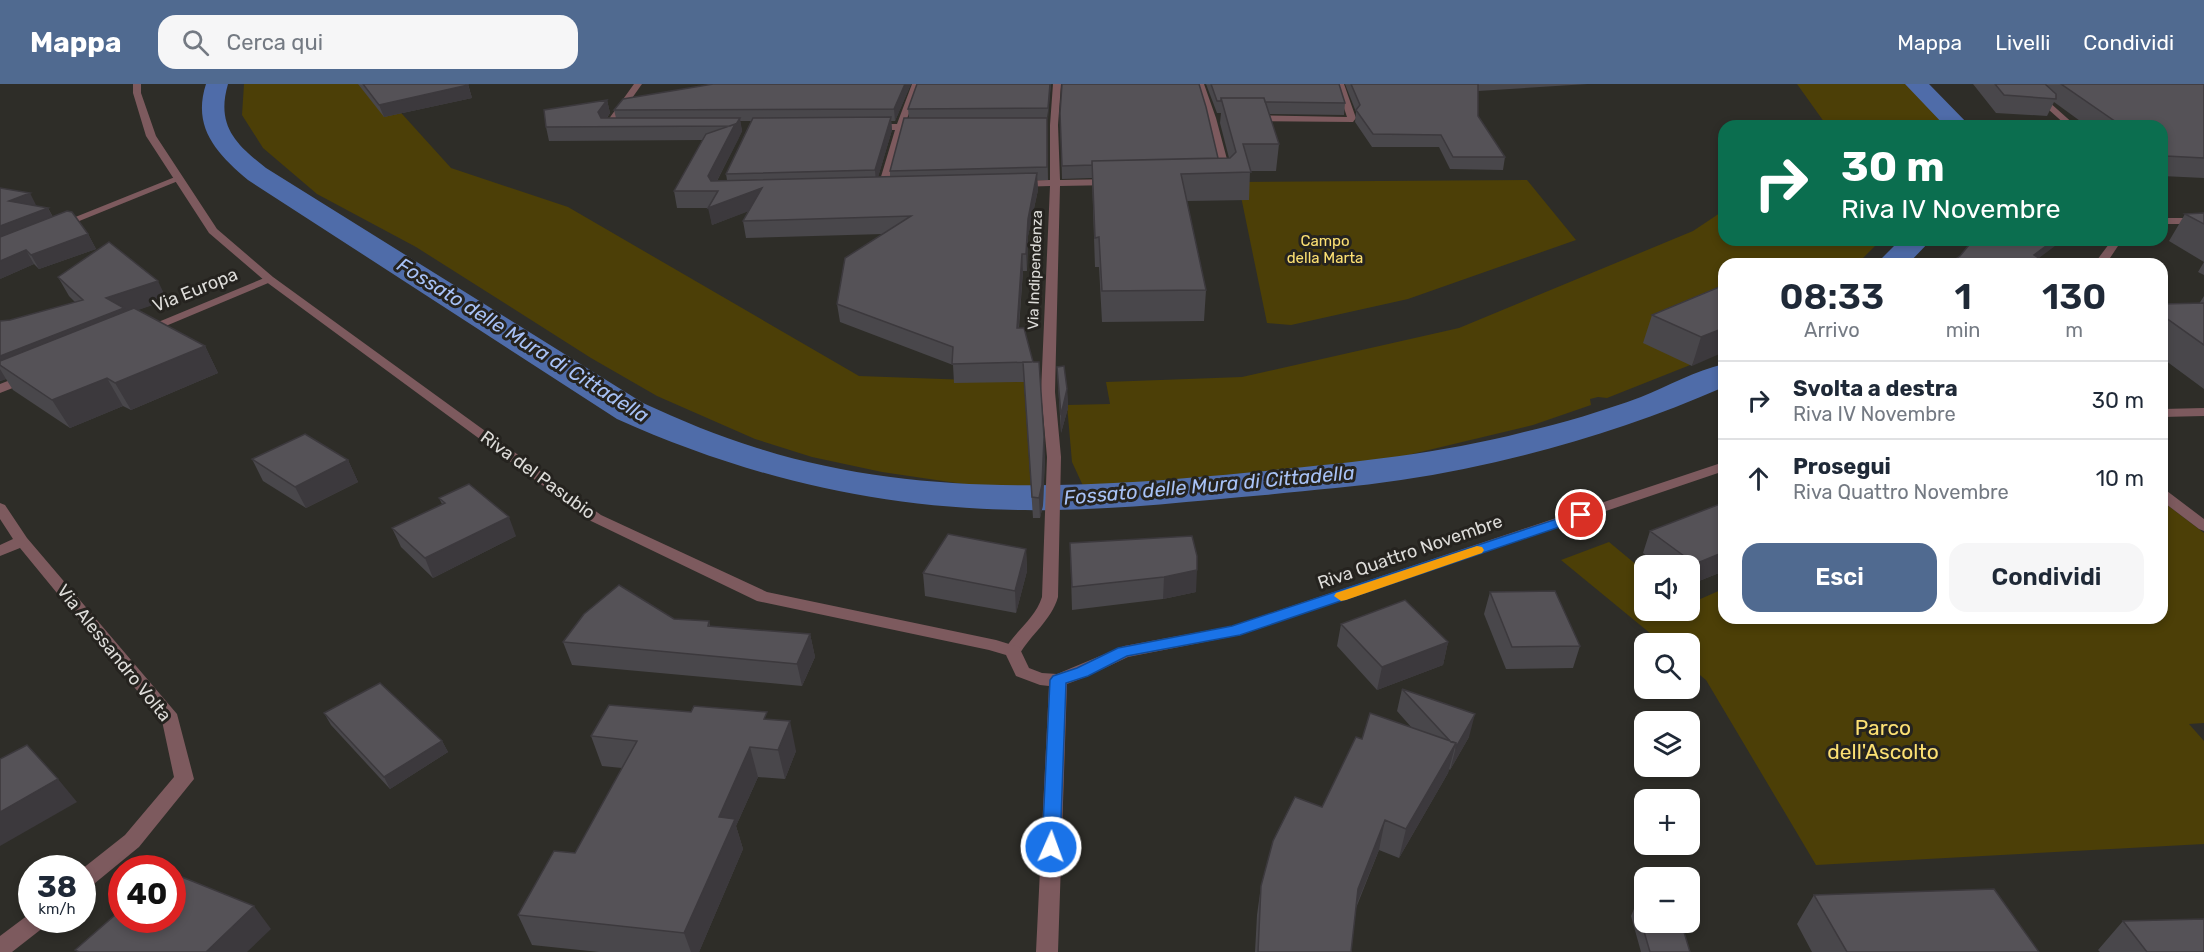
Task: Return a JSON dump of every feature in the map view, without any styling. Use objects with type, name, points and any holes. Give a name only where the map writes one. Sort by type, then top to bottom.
[{"type":"street","name":"Riva del Pasubio","points":[[137,84],[137,93],[151,136],[213,231],[269,279],[596,518],[763,597],[990,644],[1013,651]]},
{"type":"street","points":[[624,128],[607,127],[638,84]]},
{"type":"street","points":[[882,190],[900,127],[916,84]]},
{"type":"street","name":"Via Indipendenza","points":[[1013,651],[1017,641],[1040,621],[1047,610],[1054,457],[1048,392],[1055,183],[1048,125],[1057,84]]},
{"type":"street","points":[[1200,84],[1212,117],[1227,180],[1216,180]]},
{"type":"street","points":[[1245,118],[1350,120],[1352,118],[1340,84]]},
{"type":"street","points":[[2024,84],[2065,120]]},
{"type":"street","points":[[1212,117],[1223,118]]},
{"type":"street","points":[[857,127],[932,127]]},
{"type":"street","points":[[51,229],[178,179]]},
{"type":"street","points":[[1011,184],[1127,182]]},
{"type":"street","points":[[870,190],[893,189]]},
{"type":"street","points":[[2168,221],[2204,221]]},
{"type":"street","name":"Via Europa","points":[[134,334],[269,279]]},
{"type":"street","points":[[0,388],[41,372]]},
{"type":"street","points":[[2168,413],[2204,412]]},
{"type":"street","name":"Riva Quattro Novembre","points":[[1058,680],[1082,672],[1104,659],[1124,652],[1234,631],[1718,468]]},
{"type":"street","points":[[2168,499],[2204,526]]},
{"type":"street","name":"Via Alessandro Volta","points":[[0,508],[22,541],[171,719],[184,779],[132,841],[96,871]]},
{"type":"street","points":[[0,551],[22,541]]},
{"type":"street","points":[[1013,651],[1022,672],[1040,679],[1058,680],[1047,952]]},
{"type":"street","points":[[0,949],[20,933]]},
{"type":"green space","points":[[244,84],[381,84],[384,94],[451,168],[568,207],[859,376],[1024,382],[1031,489],[970,485],[882,472],[812,457],[755,439],[657,396],[591,358],[416,247],[317,194],[263,148],[242,115]]},
{"type":"green space","points":[[1797,84],[1909,84],[1944,120],[1823,120]]},
{"type":"green space","name":"Campo della Marta","points":[[1527,180],[1576,240],[1408,299],[1291,325],[1267,323],[1238,182]]},
{"type":"green space","points":[[1718,214],[1718,246],[1875,246],[1863,258],[1718,258],[1718,354],[1607,398],[1590,399],[1591,405],[1533,425],[1387,460],[1084,488],[1072,462],[1067,405],[1110,404],[1106,382],[1242,377],[1459,328],[1693,231]]},
{"type":"green space","name":"Parco dell'Ascolto","points":[[2168,506],[2204,533],[2204,723],[2189,724],[2204,741],[2204,844],[1816,865],[1706,680],[1700,675],[1700,633],[1650,633],[1635,621],[1700,621],[1700,599],[1718,591],[1718,624],[2168,624]]},
{"type":"green space","name":"Parco dell'Ascolto","points":[[1609,542],[1634,563],[1634,620],[1561,560]]},
{"type":"building","points":[[363,84],[468,84],[468,85],[379,105]]},
{"type":"building","points":[[713,84],[905,84],[894,109],[614,110],[623,99]]},
{"type":"building","points":[[917,84],[1050,84],[1048,108],[908,109]]},
{"type":"building","points":[[1062,84],[1199,84],[1218,158],[1092,161],[1092,165],[1062,166],[1060,113]]},
{"type":"building","points":[[1211,84],[1339,84],[1345,103],[1265,102],[1264,98],[1221,98],[1221,101],[1217,101]]},
{"type":"building","points":[[1351,84],[1478,84],[1478,116],[1505,157],[1453,157],[1441,135],[1373,134],[1356,110],[1360,105]]},
{"type":"building","points":[[1995,84],[2045,84],[2056,94],[2056,99],[2004,95]]},
{"type":"building","points":[[2061,84],[2204,84],[2204,158],[2168,156],[2168,120],[2113,120]]},
{"type":"building","points":[[1221,98],[1264,98],[1279,144],[1243,144],[1251,172],[1181,174],[1206,290],[1102,291],[1099,237],[1095,238],[1092,161],[1230,158],[1236,152]]},
{"type":"building","points":[[607,100],[598,112],[601,118],[740,118],[735,126],[735,124],[730,126],[546,127],[544,110]]},
{"type":"building","points":[[891,117],[875,170],[726,174],[753,118]]},
{"type":"building","points":[[904,118],[1047,118],[1047,167],[890,171]]},
{"type":"building","points":[[735,124],[708,176],[711,181],[1037,173],[1028,219],[1026,254],[1022,254],[1017,328],[1024,328],[1033,362],[1039,362],[1044,437],[1042,485],[1039,498],[1032,497],[1023,362],[952,364],[953,347],[837,304],[845,258],[911,216],[743,221],[762,188],[708,208],[718,191],[674,191],[706,134]]},
{"type":"building","points":[[0,188],[30,193],[9,201],[48,208],[0,226]]},
{"type":"building","points":[[67,211],[72,212],[88,234],[31,255],[26,250],[0,261],[0,237]]},
{"type":"building","points":[[2204,213],[2204,224],[2185,214]]},
{"type":"building","points":[[109,242],[158,281],[106,298],[124,308],[0,356],[0,321],[83,300],[58,277]]},
{"type":"building","points":[[1968,246],[2046,246],[2034,255],[2039,258],[1957,258]]},
{"type":"building","points":[[1718,288],[1718,330],[1701,337],[1652,315]]},
{"type":"building","points":[[2204,303],[2204,345],[2168,319],[2168,304]]},
{"type":"building","points":[[134,308],[205,346],[115,383],[107,378],[52,400],[0,365],[0,361]]},
{"type":"building","points":[[1064,366],[1067,389],[1061,415],[1057,367]]},
{"type":"building","points":[[305,434],[348,460],[295,487],[252,459]]},
{"type":"building","points":[[469,484],[509,517],[425,558],[392,528],[445,503],[439,498]]},
{"type":"building","points":[[1718,505],[1718,554],[1700,562],[1700,555],[1683,555],[1650,531]]},
{"type":"building","points":[[948,534],[1026,549],[1015,591],[923,573]]},
{"type":"building","points":[[1192,536],[1197,556],[1197,570],[1164,577],[1072,587],[1070,543]]},
{"type":"building","points":[[619,585],[674,619],[709,621],[708,626],[810,634],[797,664],[563,642],[584,614]]},
{"type":"building","points":[[1555,591],[1580,646],[1512,647],[1490,592]]},
{"type":"building","points":[[1405,600],[1448,642],[1382,667],[1341,624]]},
{"type":"building","points":[[380,683],[442,741],[384,777],[324,713]]},
{"type":"building","points":[[1402,689],[1475,714],[1456,747],[1456,743],[1451,742]]},
{"type":"building","points":[[609,705],[691,712],[694,706],[767,712],[764,719],[790,721],[778,750],[750,747],[719,817],[735,819],[684,933],[518,915],[554,851],[575,853],[637,741],[591,736]]},
{"type":"building","points":[[1370,713],[1456,743],[1406,829],[1385,820],[1358,889],[1351,952],[1258,952],[1261,886],[1273,841],[1295,797],[1322,807],[1356,737],[1362,739]]},
{"type":"building","points":[[27,745],[58,779],[0,812],[0,759]]},
{"type":"building","points":[[186,879],[254,906],[206,952],[79,952],[75,950],[108,921],[108,933],[186,933]]},
{"type":"building","points":[[1994,889],[2039,952],[1847,952],[1814,895]]},
{"type":"building","points":[[2204,919],[2204,952],[2147,952],[2123,921]]},
{"type":"building","points":[[1644,933],[1684,933],[1690,952],[1650,952]]},
{"type":"waterway","name":"Fossato delle Mura di Cittadella","points":[[217,84],[212,111],[215,124],[227,146],[257,174],[630,411],[687,436],[745,457],[805,473],[866,485],[928,493],[1052,498],[1162,493],[1377,472],[1479,454],[1535,441],[1646,407],[1718,377]]},
{"type":"waterway","name":"Fossato delle Mura di Cittadella","points":[[1916,84],[1952,120]]},
{"type":"waterway","name":"Fossato delle Mura di Cittadella","points":[[1898,258],[1910,246]]},
{"type":"slow traffic","points":[[1341,596],[1477,550]]},
{"type":"route","points":[[1051,847],[1058,680],[1082,672],[1104,659],[1124,652],[1234,631],[1581,515]]}]
